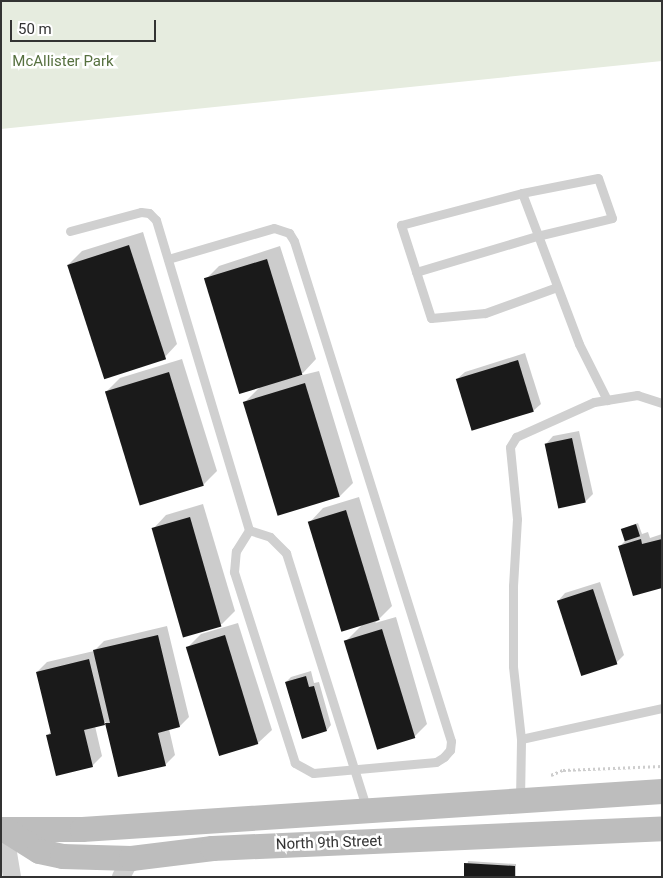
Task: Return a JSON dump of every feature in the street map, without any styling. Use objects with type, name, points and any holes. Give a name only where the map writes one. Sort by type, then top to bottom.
[{"type":"main road","name":"North 9th Street","points":[[2,825],[82,829],[662,791]]},
{"type":"main road","name":"North 9th Street","points":[[2,825],[39,851],[126,867],[212,848],[662,828]]},
{"type":"street","points":[[2,825],[12,877]]},
{"type":"lane","points":[[416,272],[537,236],[612,218],[598,178],[522,193],[401,225],[416,272],[431,318],[485,313],[557,287]]},
{"type":"lane","points":[[522,193],[579,344],[607,400]]},
{"type":"lane","points":[[70,231],[141,212],[149,214],[156,220],[250,530]]},
{"type":"lane","points":[[168,259],[274,228],[282,229],[294,240],[450,742],[450,750],[436,762],[313,773],[302,770],[295,763],[234,572],[236,551],[250,530]]},
{"type":"lane","points":[[520,800],[520,739],[513,666],[513,586],[517,519],[510,448],[516,436],[594,402],[636,396],[662,403]]},
{"type":"lane","points":[[250,530],[270,537],[286,553],[367,810]]},
{"type":"lane","points":[[520,739],[662,708]]},
{"type":"path","points":[[550,776],[563,770],[662,766]]},
{"type":"green space","name":"McAllister Park","points":[[1,1],[662,1],[662,61],[1,129]]},
{"type":"building","points":[[129,245],[166,359],[104,379],[67,265]]},
{"type":"building","points":[[267,259],[302,375],[239,394],[204,278]]},
{"type":"building","points":[[518,360],[534,412],[472,431],[456,379]]},
{"type":"building","points":[[169,372],[204,486],[140,505],[105,392]]},
{"type":"building","points":[[305,383],[340,497],[278,516],[243,402]]},
{"type":"building","points":[[572,438],[586,503],[558,508],[545,444]]},
{"type":"building","points":[[346,510],[380,620],[341,632],[308,522]]},
{"type":"building","points":[[190,517],[221,627],[183,638],[152,528]]},
{"type":"building","points":[[636,524],[640,536],[625,541],[621,529]]},
{"type":"building","points":[[641,539],[642,544],[662,539],[662,588],[633,596],[618,546]]},
{"type":"building","points":[[593,589],[617,664],[581,676],[557,601]]},
{"type":"building","points":[[382,629],[415,738],[377,750],[344,641]]},
{"type":"building","points":[[158,635],[180,727],[158,733],[166,766],[118,777],[105,723],[110,723],[93,650]]},
{"type":"building","points":[[225,635],[258,744],[219,756],[186,647]]},
{"type":"building","points":[[89,659],[105,725],[84,730],[93,767],[56,776],[46,735],[51,734],[36,672]]},
{"type":"building","points":[[306,676],[309,687],[314,686],[327,731],[302,739],[285,682]]},
{"type":"building","points":[[464,863],[515,866],[515,877],[464,877]]}]
